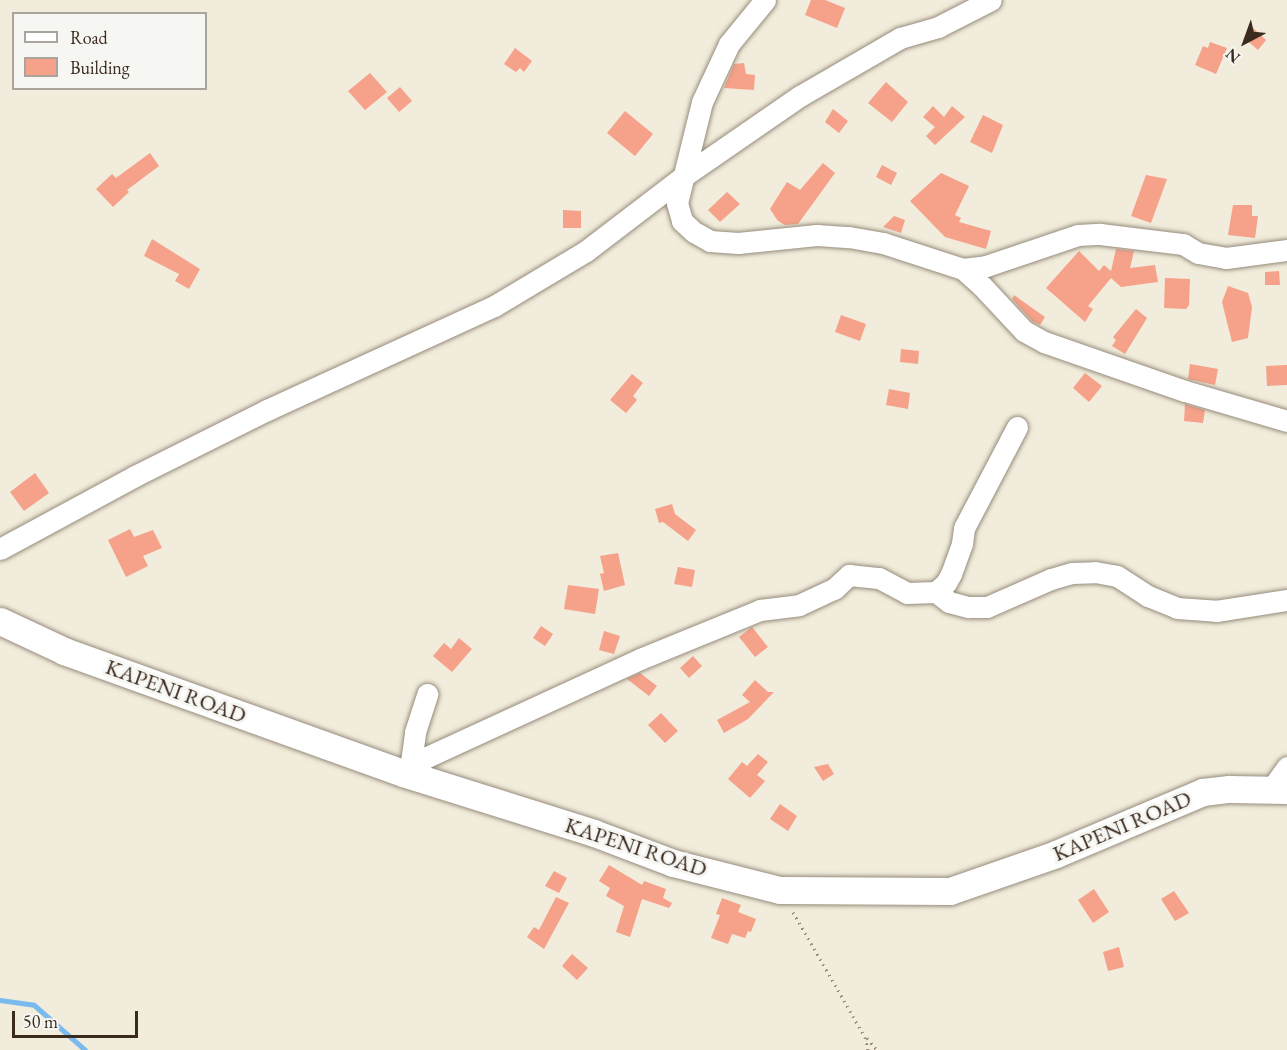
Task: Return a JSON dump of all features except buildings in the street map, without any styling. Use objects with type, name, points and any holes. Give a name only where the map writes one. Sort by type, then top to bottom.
[{"type":"main road","name":"KAPENI ROAD","points":[[0,621],[64,651],[406,771],[594,833],[673,863],[780,890],[950,891],[1056,854],[1203,792],[1282,782]]},
{"type":"street","points":[[765,0],[729,44],[702,102],[677,202],[682,221],[694,232],[710,241],[738,243],[817,235],[849,237],[883,243],[963,269],[1024,331],[1044,342],[1185,390],[1287,421]]},
{"type":"street","points":[[0,549],[135,476],[267,410],[494,306],[586,251],[684,176],[800,96],[900,38],[938,27],[991,0]]},
{"type":"street","points":[[963,269],[986,266],[1078,236],[1100,234],[1183,244],[1198,253],[1226,258],[1287,250]]},
{"type":"street","points":[[406,771],[428,757],[640,658],[760,610],[799,605],[834,589],[849,575],[879,578],[907,593],[936,592],[946,584],[951,574],[962,543],[964,528],[1017,427]]},
{"type":"street","points":[[936,592],[949,603],[987,607],[1051,579],[1072,573],[1095,572],[1117,576],[1148,596],[1177,608],[1216,611],[1287,600]]},
{"type":"street","points":[[406,771],[427,694]]},
{"type":"path","points":[[780,890],[865,1037],[877,1050]]},
{"type":"path","points":[[865,1037],[868,1050]]},
{"type":"waterway","points":[[0,1000],[34,1005],[85,1050]]}]
